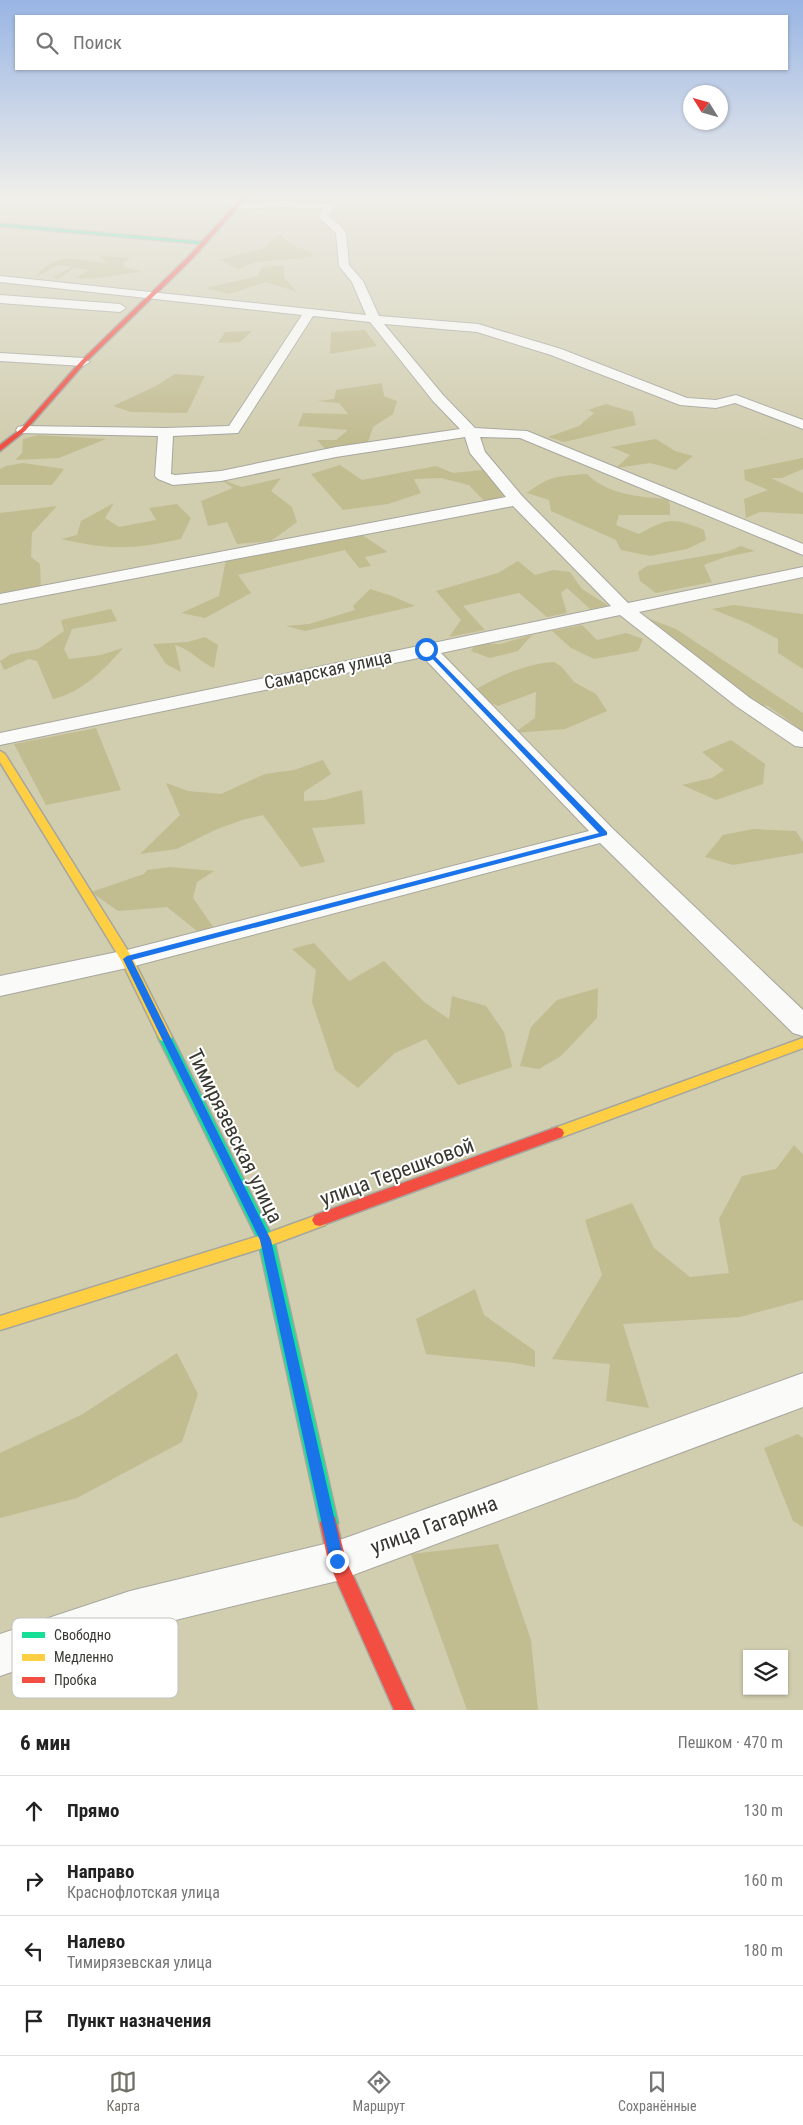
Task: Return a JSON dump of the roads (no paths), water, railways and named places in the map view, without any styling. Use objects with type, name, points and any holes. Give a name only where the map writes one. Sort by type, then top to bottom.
[{"type":"street","points":[[0,449],[23,430],[83,362],[170,278]]},
{"type":"street","points":[[354,278],[374,319],[438,398],[471,432],[478,453],[517,500],[625,610],[744,702],[803,741]]},
{"type":"street","points":[[0,280],[478,328],[556,352],[685,402],[716,404],[736,399],[803,425]]},
{"type":"street","points":[[0,299],[155,310]]},
{"type":"street","points":[[184,311],[374,319]]},
{"type":"street","points":[[23,430],[166,432],[233,430],[307,316]]},
{"type":"street","points":[[0,357],[83,362]]},
{"type":"street","points":[[166,432],[162,476],[173,480],[222,476],[336,452],[471,432],[522,434],[803,550]]},
{"type":"street","points":[[0,599],[517,500]]},
{"type":"street","name":"Самарская улица","points":[[0,739],[803,572]]},
{"type":"street","points":[[426,649],[605,834],[803,1026]]},
{"type":"street","name":"Тимирязевская улица","points":[[0,754],[127,959],[266,1240],[337,1561],[404,1710]]},
{"type":"street","points":[[0,986],[127,959],[605,834]]},
{"type":"street","name":"улица Терешковой","points":[[0,1323],[266,1240],[803,1042]]},
{"type":"street","name":"улица Гагарина","points":[[109,1618],[130,1611],[337,1561],[803,1390]]},
{"type":"street","name":"улица Гагарина","points":[[0,1655],[12,1651]]}]
